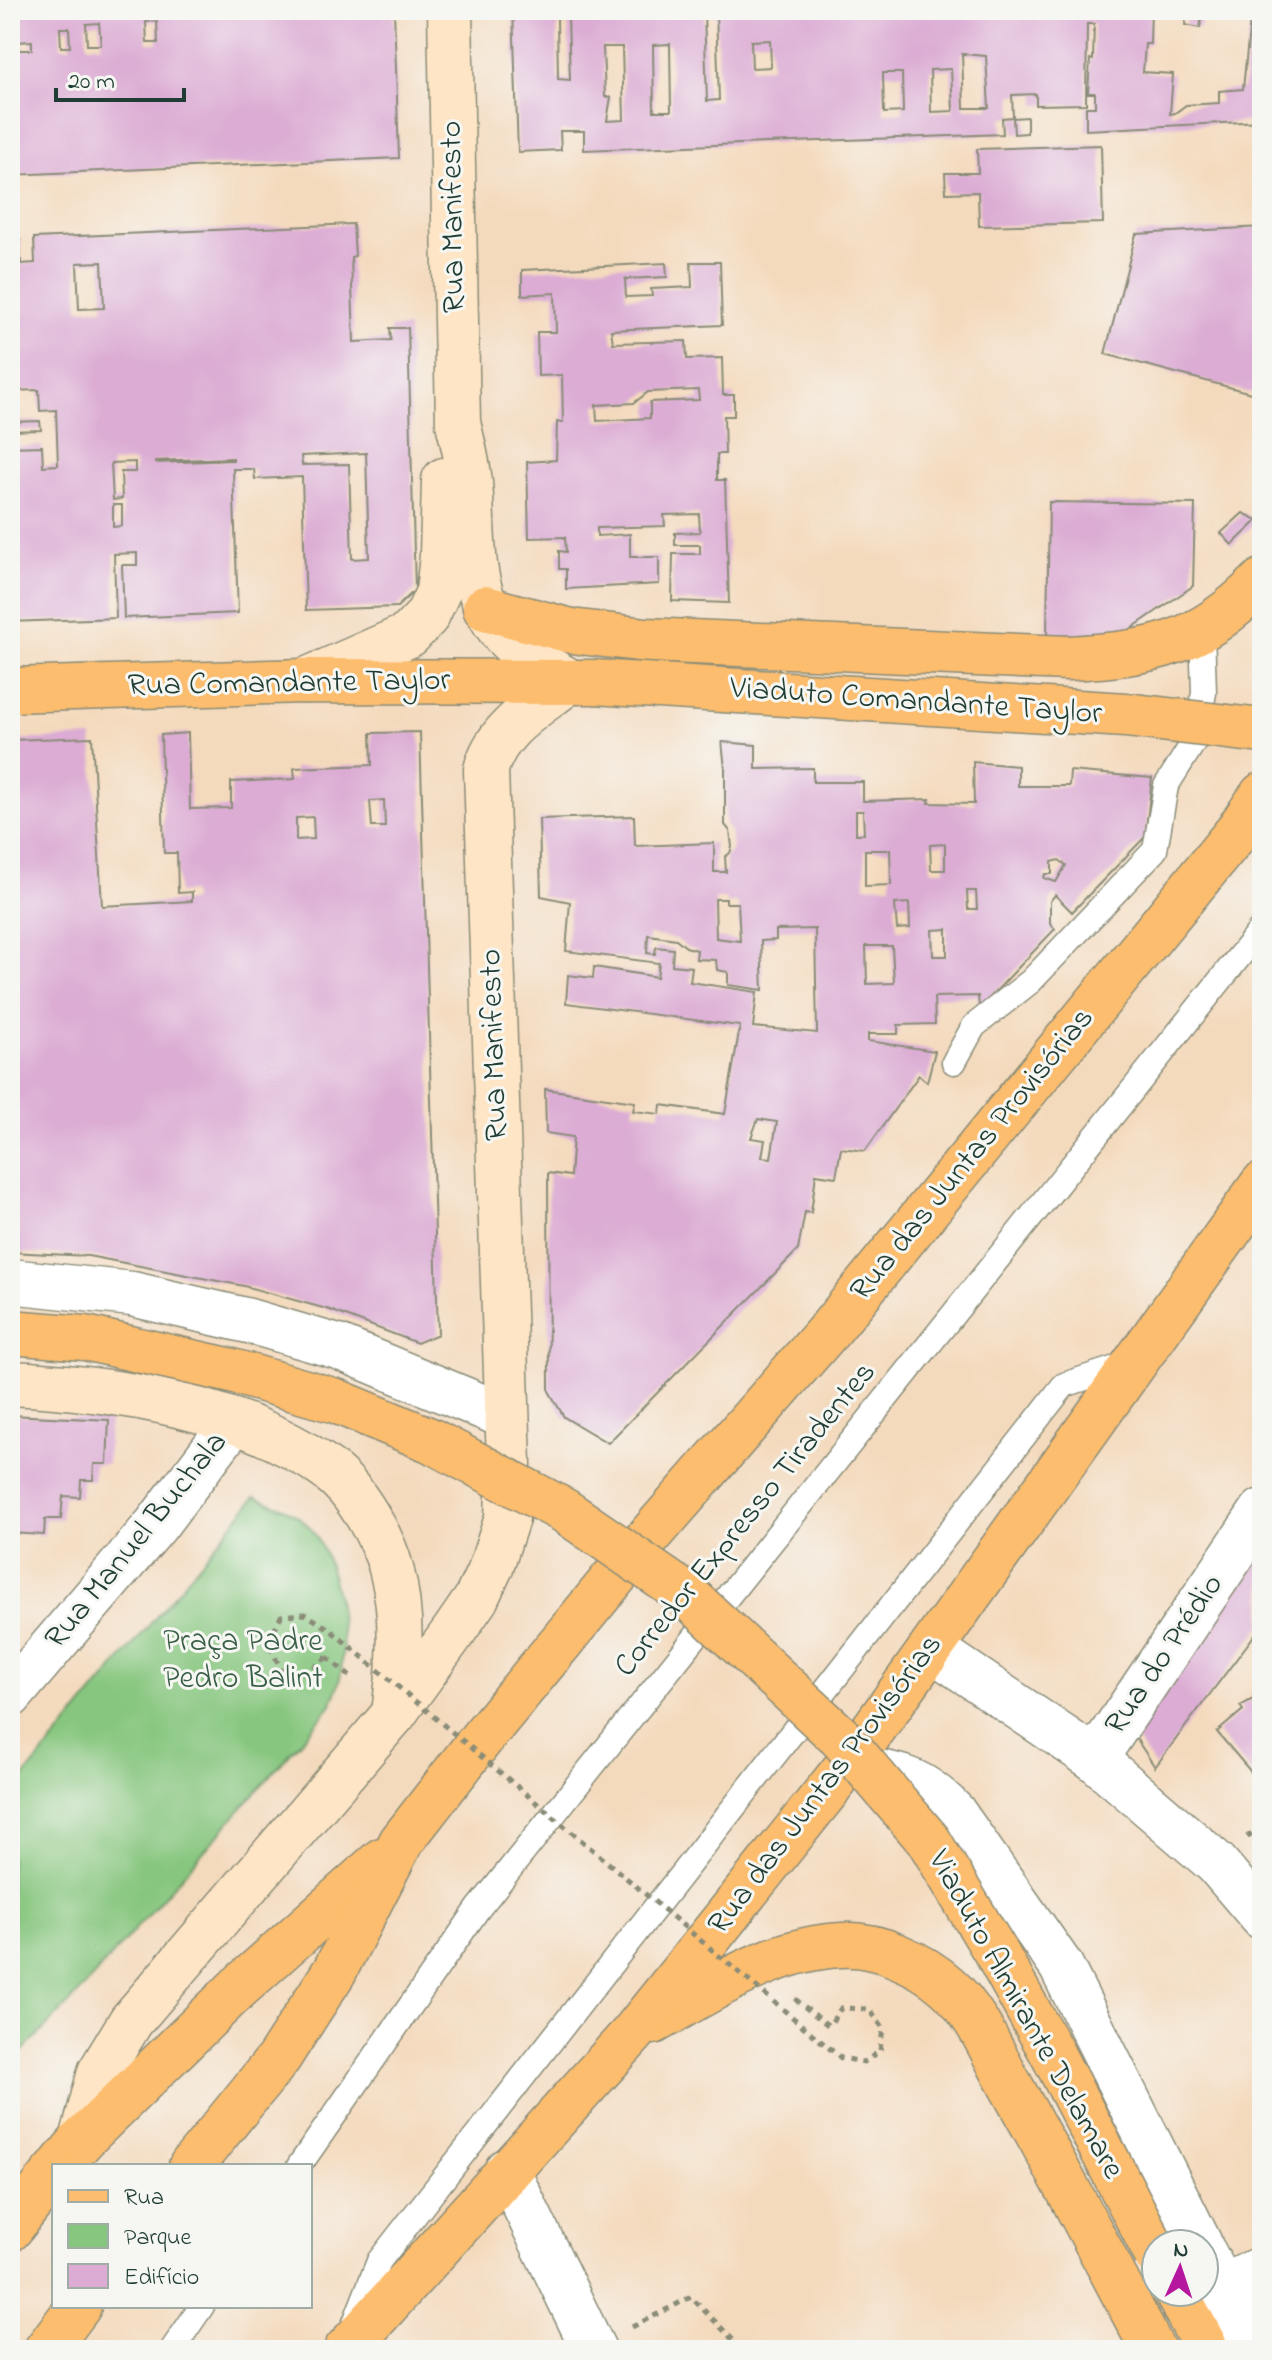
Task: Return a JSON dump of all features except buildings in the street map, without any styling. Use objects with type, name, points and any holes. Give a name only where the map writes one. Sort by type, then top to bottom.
[{"type":"main road","name":"Rua Manifesto","points":[[450,10],[458,423],[471,486],[477,583],[485,608],[505,635],[528,657],[582,682]]},
{"type":"main road","name":"Rua Manifesto","points":[[304,681],[409,635],[427,616],[438,592],[446,463],[458,423]]},
{"type":"main road","points":[[485,608],[571,631],[646,640],[1068,658],[1130,654],[1166,645],[1202,630],[1245,598],[1262,581]]},
{"type":"main road","name":"Rua Comandante Taylor","points":[[10,690],[304,681],[582,682]]},
{"type":"main road","name":"Rua Manifesto","points":[[394,1714],[469,1610],[491,1567],[507,1518],[507,1417],[486,770],[491,752],[501,736],[582,682]]},
{"type":"main road","name":"Viaduto Comandante Taylor","points":[[582,682],[1126,715],[1262,731]]},
{"type":"main road","name":"Rua das Juntas Provisórias","points":[[62,2164],[237,1989],[401,1842],[481,1739],[631,1557],[831,1328],[1236,833],[1262,795]]},
{"type":"main road","name":"Rua das Juntas Provisórias","points":[[345,2350],[633,2033],[847,1766],[1262,1185]]},
{"type":"main road","name":"Viaduto Almirante Delamare","points":[[10,1332],[85,1338],[232,1371],[336,1401],[430,1440],[565,1511],[687,1595],[841,1738],[929,1841],[1053,2055],[1143,2228]]},
{"type":"main road","points":[[10,1383],[112,1392],[187,1407],[285,1442],[332,1473],[366,1513],[390,1566],[400,1618],[394,1714],[131,2021],[100,2072],[62,2164]]},
{"type":"main road","name":"Rua das Juntas Provisórias","points":[[193,2164],[286,2046],[334,1972],[401,1842]]},
{"type":"main road","points":[[633,2033],[755,1966],[805,1949],[845,1944],[881,1950],[912,1963],[948,1986],[971,2015],[1070,2191],[1153,2350]]},
{"type":"main road","name":"Rua das Juntas Provisórias","points":[[10,2195],[52,2170]]},
{"type":"main road","points":[[10,2229],[52,2176]]},
{"type":"main road","points":[[1185,2308],[1207,2350]]},
{"type":"street","points":[[10,1281],[132,1294],[249,1321],[338,1347],[507,1417]]},
{"type":"street","name":"Rua Manuel Buchala","points":[[10,1696],[156,1525],[233,1423]]},
{"type":"street","name":"Rua do Prédio","points":[[1095,1759],[1262,1511]]},
{"type":"street","points":[[932,1649],[1095,1759],[1216,1863],[1262,1917]]},
{"type":"street","points":[[847,1766],[913,1780],[934,1792],[954,1813],[1061,1966],[1192,2228]]},
{"type":"street","points":[[507,2170],[593,2348]]},
{"type":"street","points":[[1220,2270],[1262,2268]]},
{"type":"street","points":[[1220,2283],[1256,2350]]},
{"type":"lane","points":[[954,1062],[974,1026],[1031,981],[1155,850],[1166,786],[1195,740],[1204,693],[1202,630]]},
{"type":"lane","name":"Corredor Expresso Tiradentes","points":[[300,2164],[478,1909],[1262,928]]},
{"type":"lane","points":[[345,2350],[379,2261],[1064,1385],[1137,1361]]},
{"type":"lane","points":[[172,2350],[201,2308]]},
{"type":"path","points":[[327,1657],[307,1673],[282,1671],[268,1643],[281,1616],[305,1614],[328,1628],[841,2058],[864,2062],[880,2051],[883,2028],[869,2009],[841,2008],[829,2026]]},
{"type":"path","points":[[593,2348],[691,2297],[743,2350]]},
{"type":"green space","name":"Praça Padre Pedro Balint","points":[[255,1497],[300,1518],[312,1530],[329,1565],[340,1611],[342,1635],[340,1678],[333,1700],[314,1726],[80,1992],[10,2064],[10,1794]]}]
